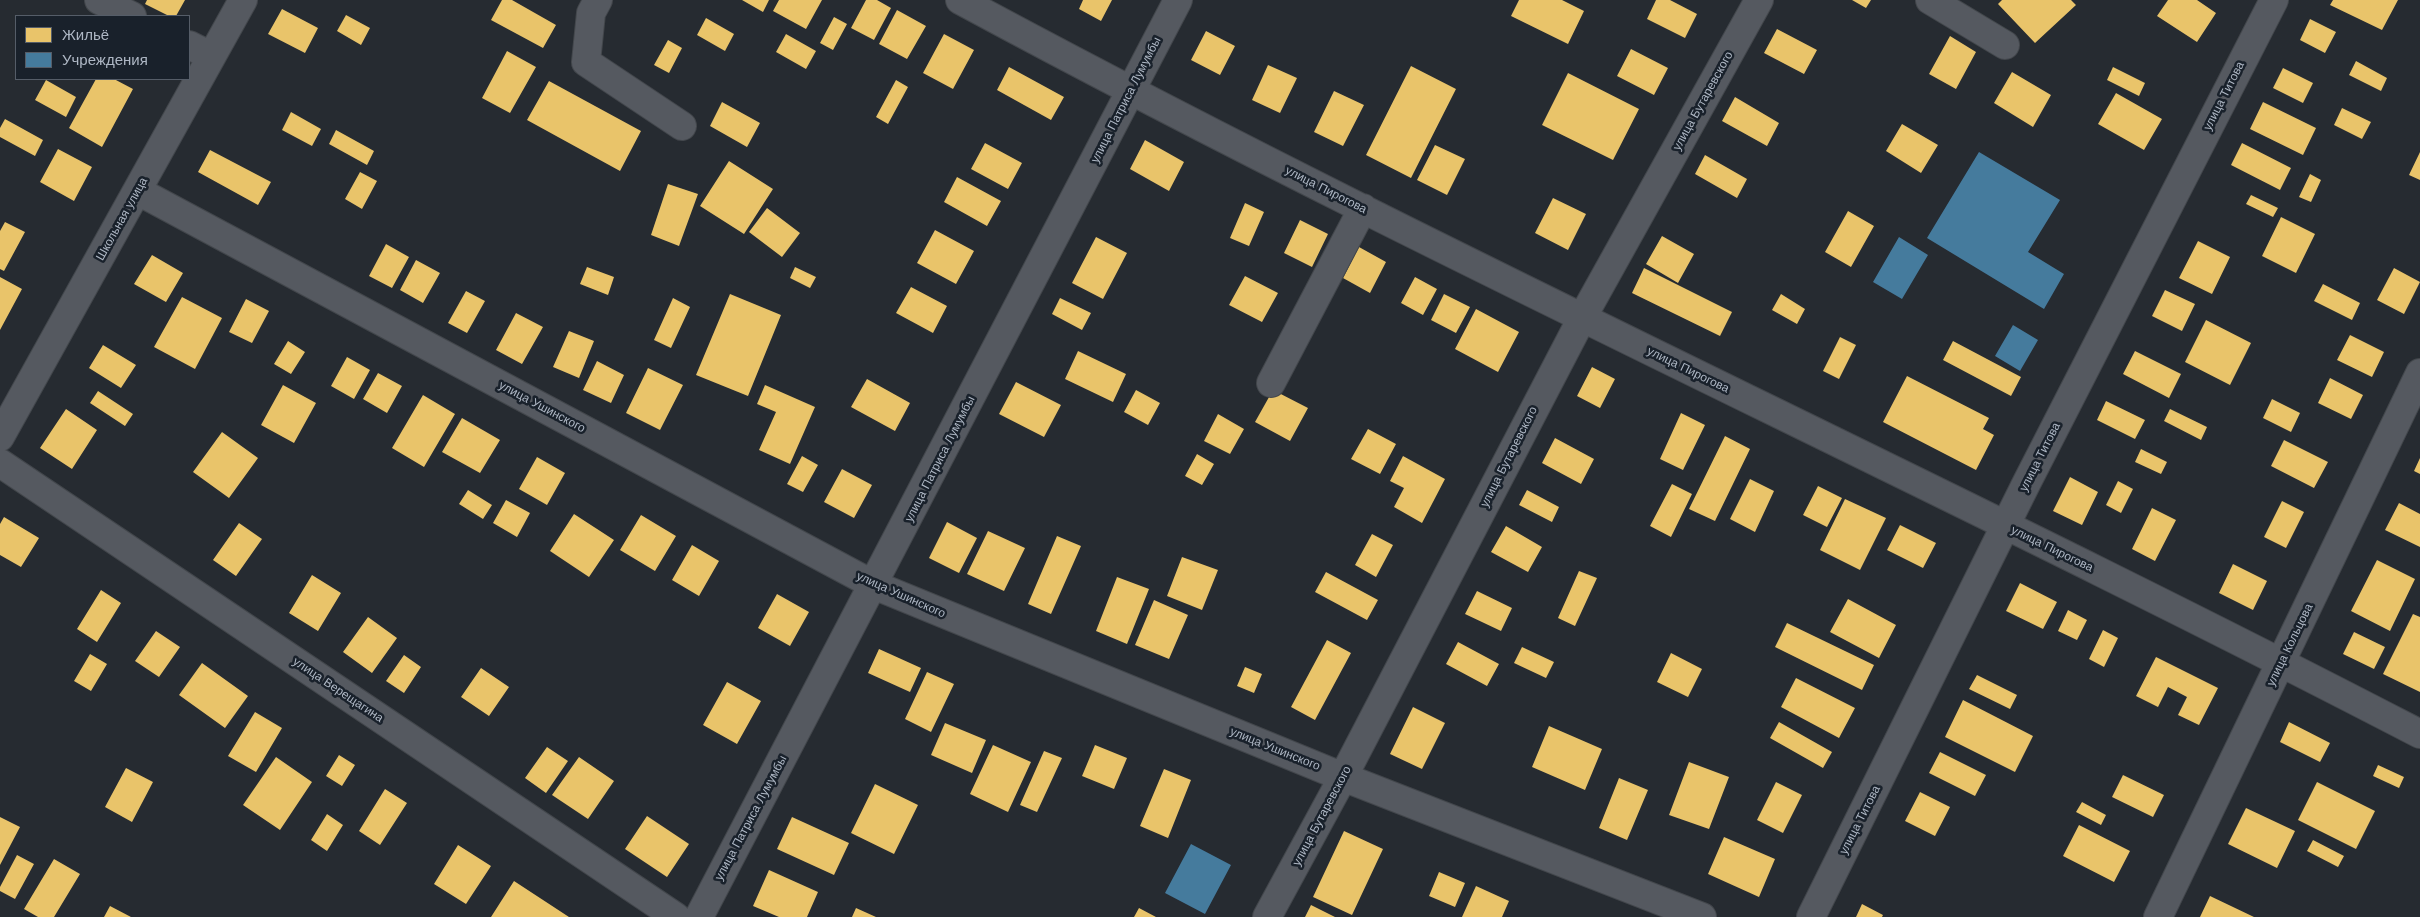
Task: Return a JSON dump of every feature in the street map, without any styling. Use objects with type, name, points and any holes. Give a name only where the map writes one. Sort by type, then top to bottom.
[{"type":"street","points":[[99,0],[130,15]]},
{"type":"street","name":"Школьная улица","points":[[190,73],[200,50],[243,0]]},
{"type":"street","points":[[598,0],[591,13],[586,62],[682,126]]},
{"type":"street","name":"улица Пирогова","points":[[960,0],[1130,92],[1582,318],[2282,662],[2420,734]]},
{"type":"street","name":"улица Патриса Лумумбы","points":[[699,917],[1178,0]]},
{"type":"street","name":"улица Бутаревского","points":[[1267,917],[1343,776],[1582,318],[1759,0]]},
{"type":"street","points":[[1930,0],[2005,45]]},
{"type":"street","name":"улица Титова","points":[[1811,917],[2006,526],[2274,0]]},
{"type":"street","name":"Школьная улица","points":[[0,437],[138,191],[187,80]]},
{"type":"street","name":"улица Ушинского","points":[[138,191],[874,585],[1343,776],[1702,917]]},
{"type":"street","points":[[1271,384],[1363,208]]},
{"type":"street","name":"улица Кольцова","points":[[2158,917],[2420,373]]},
{"type":"street","name":"улица Верещагина","points":[[0,463],[676,917]]},
{"type":"building: Жильё","points":[[147,0],[185,0],[177,15],[167,15],[145,4]]},
{"type":"building: Жильё","points":[[502,0],[512,0],[556,25],[543,48],[491,20]]},
{"type":"building: Жильё","points":[[742,0],[769,0],[763,12]]},
{"type":"building: Жильё","points":[[779,0],[822,0],[806,29],[773,11]]},
{"type":"building: Жильё","points":[[866,0],[877,0],[891,8],[874,40],[851,28]]},
{"type":"building: Жильё","points":[[1083,0],[1112,0],[1101,21],[1079,9]]},
{"type":"building: Жильё","points":[[1519,0],[1562,0],[1584,11],[1568,44],[1511,16]]},
{"type":"building: Жильё","points":[[1656,0],[1670,0],[1697,14],[1685,38],[1647,19]]},
{"type":"building: Жильё","points":[[1852,0],[1871,0],[1866,8]]},
{"type":"building: Жильё","points":[[2002,0],[2071,0],[2076,5],[2035,43],[1998,4]]},
{"type":"building: Жильё","points":[[2168,0],[2197,0],[2216,13],[2197,42],[2157,16]]},
{"type":"building: Жильё","points":[[2333,0],[2398,0],[2382,30],[2330,5]]},
{"type":"building: Жильё","points":[[282,9],[318,28],[305,53],[268,34]]},
{"type":"building: Жильё","points":[[897,10],[926,26],[907,59],[879,44]]},
{"type":"building: Жильё","points":[[346,15],[370,28],[361,45],[337,31]]},
{"type":"building: Жильё","points":[[834,17],[847,24],[833,50],[820,43]]},
{"type":"building: Жильё","points":[[706,18],[734,34],[725,51],[697,35]]},
{"type":"building: Жильё","points":[[2310,19],[2336,32],[2325,53],[2300,40]]},
{"type":"building: Жильё","points":[[1777,29],[1817,50],[1804,74],[1764,53]]},
{"type":"building: Жильё","points":[[1206,31],[1235,46],[1220,75],[1191,60]]},
{"type":"building: Жильё","points":[[786,34],[816,51],[806,69],[776,52]]},
{"type":"building: Жильё","points":[[944,34],[974,50],[953,89],[923,73]]},
{"type":"building: Жильё","points":[[1950,36],[1976,52],[1956,89],[1929,74]]},
{"type":"building: Жильё","points":[[668,40],[682,48],[669,73],[654,65]]},
{"type":"building: Жильё","points":[[1631,49],[1668,68],[1654,95],[1617,76]]},
{"type":"building: Жильё","points":[[507,51],[536,67],[510,113],[482,98]]},
{"type":"building: Жильё","points":[[2356,61],[2387,78],[2381,91],[2349,75]]},
{"type":"building: Жильё","points":[[1268,65],[1297,78],[1280,113],[1252,100]]},
{"type":"building: Жильё","points":[[1411,66],[1456,89],[1411,178],[1366,155]]},
{"type":"building: Жильё","points":[[1009,67],[1064,97],[1051,120],[997,90]]},
{"type":"building: Жильё","points":[[2113,67],[2145,83],[2139,96],[2107,80]]},
{"type":"building: Жильё","points":[[2283,68],[2313,83],[2303,103],[2273,88]]},
{"type":"building: Жильё","points":[[2012,72],[2051,95],[2033,127],[1994,103]]},
{"type":"building: Жильё","points":[[1568,73],[1639,109],[1613,160],[1542,125]]},
{"type":"building: Жильё","points":[[46,80],[76,97],[66,117],[35,100]]},
{"type":"building: Жильё","points":[[95,80],[116,80],[133,89],[102,147],[69,128]]},
{"type":"building: Жильё","points":[[896,80],[908,87],[888,124],[876,117]]},
{"type":"building: Жильё","points":[[549,81],[641,131],[620,171],[527,120]]},
{"type":"building: Жильё","points":[[1334,91],[1364,105],[1343,146],[1314,132]]},
{"type":"building: Жильё","points":[[2116,93],[2162,119],[2144,150],[2098,124]]},
{"type":"building: Жильё","points":[[1735,97],[1779,123],[1767,146],[1722,121]]},
{"type":"building: Жильё","points":[[722,102],[760,123],[747,147],[710,126]]},
{"type":"building: Жильё","points":[[2263,102],[2316,128],[2303,155],[2250,129]]},
{"type":"building: Жильё","points":[[2342,108],[2371,122],[2362,139],[2334,125]]},
{"type":"building: Жильё","points":[[291,112],[321,129],[312,146],[282,130]]},
{"type":"building: Жильё","points":[[5,119],[43,140],[35,156],[0,137],[0,128]]},
{"type":"building: Жильё","points":[[1902,124],[1938,145],[1921,173],[1886,151]]},
{"type":"building: Жильё","points":[[336,130],[374,151],[367,165],[329,144]]},
{"type":"building: Жильё","points":[[1145,140],[1184,162],[1169,191],[1130,169]]},
{"type":"building: Жильё","points":[[985,143],[1022,163],[1008,189],[971,169]]},
{"type":"building: Жильё","points":[[2242,143],[2291,168],[2280,190],[2231,165]]},
{"type":"building: Жильё","points":[[1435,145],[1465,159],[1447,195],[1417,180]]},
{"type":"building: Жильё","points":[[58,149],[92,167],[74,201],[40,182]]},
{"type":"building: Жильё","points":[[210,150],[271,182],[258,205],[198,172]]},
{"type":"building: Жильё","points":[[2420,152],[2420,180],[2409,175]]},
{"type":"building: Жильё","points":[[1705,155],[1747,179],[1737,198],[1695,174]]},
{"type":"building: Жильё","points":[[729,161],[773,189],[744,234],[700,206]]},
{"type":"building: Жильё","points":[[360,172],[377,181],[362,209],[345,199]]},
{"type":"building: Жильё","points":[[2310,174],[2321,180],[2311,202],[2299,197]]},
{"type":"building: Жильё","points":[[957,177],[1001,201],[987,226],[944,202]]},
{"type":"building: Жильё","points":[[668,184],[698,194],[679,246],[651,235]]},
{"type":"building: Жильё","points":[[2251,195],[2278,208],[2273,217],[2246,204]]},
{"type":"building: Жильё","points":[[1553,198],[1586,214],[1568,250],[1535,233]]},
{"type":"building: Жильё","points":[[1245,203],[1264,212],[1249,246],[1230,238]]},
{"type":"building: Жильё","points":[[767,208],[800,233],[782,257],[749,232]]},
{"type":"building: Жильё","points":[[1848,211],[1874,226],[1851,267],[1825,252]]},
{"type":"building: Жильё","points":[[2281,217],[2315,234],[2296,273],[2262,256]]},
{"type":"building: Жильё","points":[[1300,220],[1328,234],[1312,267],[1284,253]]},
{"type":"building: Жильё","points":[[5,222],[25,232],[4,271],[0,269],[0,231]]},
{"type":"building: Жильё","points":[[935,230],[974,251],[956,284],[917,263]]},
{"type":"building: Жильё","points":[[1662,236],[1694,254],[1678,283],[1646,264]]},
{"type":"building: Жильё","points":[[1096,237],[1127,253],[1103,299],[1072,283]]},
{"type":"building: Жильё","points":[[2198,241],[2230,257],[2212,294],[2179,278]]},
{"type":"building: Жильё","points":[[386,244],[409,257],[392,288],[369,276]]},
{"type":"building: Жильё","points":[[1359,247],[1386,262],[1370,293],[1343,278]]},
{"type":"building: Жильё","points":[[152,255],[183,273],[166,302],[134,284]]},
{"type":"building: Жильё","points":[[416,260],[440,273],[423,303],[400,290]]},
{"type":"building: Жильё","points":[[587,267],[614,277],[608,295],[580,284]]},
{"type":"building: Жильё","points":[[795,267],[816,277],[810,288],[790,278]]},
{"type":"building: Жильё","points":[[1644,268],[1732,312],[1720,336],[1632,293]]},
{"type":"building: Жильё","points":[[2394,268],[2420,282],[2404,314],[2377,300]]},
{"type":"building: Жильё","points":[[1245,276],[1278,293],[1262,322],[1229,305]]},
{"type":"building: Жильё","points":[[0,277],[22,289],[0,330]]},
{"type":"building: Жильё","points":[[1415,277],[1437,289],[1423,315],[1401,303]]},
{"type":"building: Жильё","points":[[2323,284],[2360,303],[2352,320],[2314,301]]},
{"type":"building: Жильё","points":[[911,287],[947,306],[933,333],[896,313]]},
{"type":"building: Жильё","points":[[2165,290],[2195,304],[2182,331],[2152,316]]},
{"type":"building: Жильё","points":[[466,291],[485,301],[467,333],[448,323]]},
{"type":"building: Жильё","points":[[730,294],[781,315],[748,396],[696,375]]},
{"type":"building: Жильё","points":[[1444,294],[1470,307],[1456,333],[1431,320]]},
{"type":"building: Жильё","points":[[1781,294],[1805,309],[1797,324],[1772,310]]},
{"type":"building: Жильё","points":[[182,297],[222,318],[195,369],[154,347]]},
{"type":"building: Жильё","points":[[673,298],[690,307],[671,348],[654,340]]},
{"type":"building: Жильё","points":[[1060,298],[1091,313],[1082,330],[1052,314]]},
{"type":"building: Жильё","points":[[246,299],[269,311],[252,343],[229,332]]},
{"type":"building: Жильё","points":[[1476,309],[1519,332],[1498,372],[1455,349]]},
{"type":"building: Жильё","points":[[516,313],[543,327],[522,364],[496,350]]},
{"type":"building: Жильё","points":[[2206,320],[2251,343],[2230,385],[2185,362]]},
{"type":"building: Жильё","points":[[569,331],[594,341],[579,378],[553,367]]},
{"type":"building: Жильё","points":[[2350,335],[2384,352],[2372,377],[2337,360]]},
{"type":"building: Жильё","points":[[1840,337],[1856,345],[1839,379],[1823,371]]},
{"type":"building: Жильё","points":[[288,341],[305,352],[291,374],[274,364]]},
{"type":"building: Жильё","points":[[1953,341],[2021,377],[2011,396],[1943,360]]},
{"type":"building: Жильё","points":[[103,345],[136,365],[121,388],[89,368]]},
{"type":"building: Жильё","points":[[1078,351],[1126,374],[1113,402],[1065,379]]},
{"type":"building: Жильё","points":[[2135,351],[2181,374],[2169,398],[2123,374]]},
{"type":"building: Жильё","points":[[347,357],[370,370],[354,399],[331,386]]},
{"type":"building: Жильё","points":[[597,361],[624,375],[611,403],[583,390]]},
{"type":"building: Жильё","points":[[1592,367],[1615,379],[1600,408],[1577,396]]},
{"type":"building: Жильё","points":[[648,368],[683,385],[660,430],[626,413]]},
{"type":"building: Жильё","points":[[378,373],[402,386],[387,413],[363,399]]},
{"type":"building: Жильё","points":[[1907,376],[1989,418],[1983,429],[1994,435],[1976,470],[1883,422]]},
{"type":"building: Жильё","points":[[2330,378],[2363,395],[2351,419],[2318,403]]},
{"type":"building: Жильё","points":[[867,379],[910,403],[895,431],[851,407]]},
{"type":"building: Жильё","points":[[1016,382],[1061,405],[1044,437],[999,414]]},
{"type":"building: Жильё","points":[[283,385],[316,403],[294,443],[261,425]]},
{"type":"building: Жильё","points":[[765,385],[815,407],[790,464],[759,450],[776,412],[757,404]]},
{"type":"building: Жильё","points":[[1136,390],[1160,403],[1148,425],[1124,412]]},
{"type":"building: Жильё","points":[[1273,390],[1308,408],[1290,441],[1255,422]]},
{"type":"building: Жильё","points":[[98,391],[133,414],[125,426],[90,403]]},
{"type":"building: Жильё","points":[[423,395],[455,414],[424,467],[392,448]]},
{"type":"building: Жильё","points":[[2272,399],[2300,413],[2291,432],[2263,418]]},
{"type":"building: Жильё","points":[[2106,401],[2145,420],[2135,439],[2097,420]]},
{"type":"building: Жильё","points":[[66,409],[97,430],[72,469],[40,448]]},
{"type":"building: Жильё","points":[[2170,409],[2207,427],[2201,440],[2164,421]]},
{"type":"building: Жильё","points":[[1681,413],[1705,425],[1683,470],[1660,459]]},
{"type":"building: Жильё","points":[[1218,414],[1244,429],[1230,454],[1204,441]]},
{"type":"building: Жильё","points":[[462,418],[500,440],[480,473],[442,452]]},
{"type":"building: Жильё","points":[[1368,429],[1396,444],[1380,474],[1351,459]]},
{"type":"building: Жильё","points":[[222,432],[258,458],[229,498],[193,472]]},
{"type":"building: Жильё","points":[[1725,436],[1750,449],[1715,521],[1689,509]]},
{"type":"building: Жильё","points":[[1555,438],[1594,459],[1581,484],[1542,463]]},
{"type":"building: Жильё","points":[[2284,440],[2328,462],[2314,488],[2271,466]]},
{"type":"building: Жильё","points":[[2141,449],[2167,462],[2161,474],[2135,462]]},
{"type":"building: Жильё","points":[[1197,454],[1214,464],[1202,485],[1185,476]]},
{"type":"building: Жильё","points":[[802,456],[818,465],[803,492],[787,484]]},
{"type":"building: Жильё","points":[[1403,456],[1445,479],[1422,523],[1394,507],[1404,488],[1390,481]]},
{"type":"building: Жильё","points":[[537,457],[565,473],[547,505],[519,489]]},
{"type":"building: Жильё","points":[[2420,458],[2420,474],[2414,471]]},
{"type":"building: Жильё","points":[[842,469],[872,485],[854,518],[824,502]]},
{"type":"building: Жильё","points":[[2070,477],[2098,492],[2082,525],[2053,511]]},
{"type":"building: Жильё","points":[[1750,479],[1774,491],[1755,532],[1730,519]]},
{"type":"building: Жильё","points":[[2118,481],[2133,489],[2121,513],[2106,505]]},
{"type":"building: Жильё","points":[[1672,484],[1692,494],[1671,537],[1650,526]]},
{"type":"building: Жильё","points":[[1818,486],[1842,498],[1827,527],[1803,515]]},
{"type":"building: Жильё","points":[[468,490],[492,505],[483,519],[459,504]]},
{"type":"building: Жильё","points":[[1527,490],[1559,507],[1552,522],[1519,505]]},
{"type":"building: Жильё","points":[[1845,499],[1886,518],[1860,570],[1820,550]]},
{"type":"building: Жильё","points":[[506,500],[530,513],[517,537],[493,523]]},
{"type":"building: Жильё","points":[[2282,501],[2304,512],[2286,548],[2264,537]]},
{"type":"building: Жильё","points":[[2399,503],[2420,514],[2420,547],[2385,530]]},
{"type":"building: Жильё","points":[[2152,508],[2176,520],[2155,561],[2132,549]]},
{"type":"building: Жильё","points":[[574,514],[614,540],[589,577],[550,551]]},
{"type":"building: Жильё","points":[[641,515],[676,536],[655,571],[620,550]]},
{"type":"building: Жильё","points":[[4,517],[39,538],[21,567],[0,555],[0,524]]},
{"type":"building: Жильё","points":[[947,522],[977,538],[959,573],[929,558]]},
{"type":"building: Жильё","points":[[239,523],[262,539],[236,576],[213,560]]},
{"type":"building: Жильё","points":[[1900,525],[1936,543],[1923,568],[1887,550]]},
{"type":"building: Жильё","points":[[1506,526],[1542,547],[1528,572],[1491,552]]},
{"type":"building: Жильё","points":[[988,531],[1025,548],[1004,591],[967,574]]},
{"type":"building: Жильё","points":[[1372,534],[1393,545],[1376,577],[1355,565]]},
{"type":"building: Жильё","points":[[1057,536],[1081,546],[1051,614],[1028,604]]},
{"type":"building: Жильё","points":[[692,545],[719,561],[699,596],[672,580]]},
{"type":"building: Жильё","points":[[1182,557],[1218,570],[1202,610],[1167,596]]},
{"type":"building: Жильё","points":[[2377,560],[2415,579],[2390,631],[2351,611]]},
{"type":"building: Жильё","points":[[2233,564],[2267,581],[2253,610],[2219,593]]},
{"type":"building: Жильё","points":[[1579,571],[1597,578],[1575,626],[1558,618]]},
{"type":"building: Жильё","points":[[1326,572],[1378,600],[1367,620],[1315,592]]},
{"type":"building: Жильё","points":[[312,575],[341,593],[318,631],[289,613]]},
{"type":"building: Жильё","points":[[1117,577],[1149,589],[1127,644],[1096,631]]},
{"type":"building: Жильё","points":[[2020,583],[2057,602],[2043,629],[2006,611]]},
{"type":"building: Жильё","points":[[101,590],[121,603],[97,642],[77,629]]},
{"type":"building: Жильё","points":[[1477,591],[1512,608],[1501,631],[1465,614]]},
{"type":"building: Жильё","points":[[777,594],[809,612],[790,646],[758,628]]},
{"type":"building: Жильё","points":[[1848,599],[1896,625],[1879,658],[1830,632]]},
{"type":"building: Жильё","points":[[1154,600],[1188,615],[1169,659],[1135,645]]},
{"type":"building: Жильё","points":[[2068,610],[2087,620],[2077,640],[2058,631]]},
{"type":"building: Жильё","points":[[2413,614],[2420,617],[2420,692],[2383,674]]},
{"type":"building: Жильё","points":[[368,617],[397,638],[372,673],[343,652]]},
{"type":"building: Жильё","points":[[1787,623],[1874,665],[1862,690],[1775,647]]},
{"type":"building: Жильё","points":[[2103,630],[2118,638],[2104,667],[2089,659]]},
{"type":"building: Жильё","points":[[156,631],[180,647],[159,677],[135,661]]},
{"type":"building: Жильё","points":[[2354,632],[2385,647],[2374,669],[2343,654]]},
{"type":"building: Жильё","points":[[1327,640],[1351,653],[1315,720],[1291,707]]},
{"type":"building: Жильё","points":[[1458,642],[1499,664],[1487,686],[1446,664]]},
{"type":"building: Жильё","points":[[1522,647],[1554,662],[1546,678],[1514,663]]},
{"type":"building: Жильё","points":[[879,649],[921,668],[910,692],[868,673]]},
{"type":"building: Жильё","points":[[1671,653],[1702,669],[1688,697],[1657,682]]},
{"type":"building: Жильё","points":[[90,654],[107,664],[91,691],[74,681]]},
{"type":"building: Жильё","points":[[404,655],[421,667],[404,693],[386,681]]},
{"type":"building: Жильё","points":[[2156,657],[2218,688],[2199,725],[2178,715],[2187,697],[2168,687],[2158,707],[2136,696]]},
{"type":"building: Жильё","points":[[202,663],[248,696],[225,728],[179,695]]},
{"type":"building: Жильё","points":[[1245,667],[1262,674],[1254,693],[1237,686]]},
{"type":"building: Жильё","points":[[481,668],[509,687],[489,716],[461,697]]},
{"type":"building: Жильё","points":[[927,672],[954,684],[931,732],[905,719]]},
{"type":"building: Жильё","points":[[1977,675],[2017,695],[2010,709],[1969,689]]},
{"type":"building: Жильё","points":[[1796,678],[1855,708],[1839,738],[1781,707]]},
{"type":"building: Жильё","points":[[727,682],[761,701],[737,744],[703,725]]},
{"type":"building: Жильё","points":[[1963,700],[2033,736],[2015,772],[1945,737]]},
{"type":"building: Жильё","points":[[1413,707],[1445,723],[1422,769],[1390,754]]},
{"type":"building: Жильё","points":[[255,712],[282,728],[256,772],[228,756]]},
{"type":"building: Жильё","points":[[1779,722],[1832,752],[1823,768],[1770,738]]},
{"type":"building: Жильё","points":[[2289,722],[2330,743],[2320,762],[2280,742]]},
{"type":"building: Жильё","points":[[945,723],[986,740],[972,773],[931,755]]},
{"type":"building: Жильё","points":[[1549,726],[1602,749],[1585,790],[1532,767]]},
{"type":"building: Жильё","points":[[993,745],[1031,762],[1008,812],[970,794]]},
{"type":"building: Жильё","points":[[1095,745],[1127,758],[1114,789],[1082,776]]},
{"type":"building: Жильё","points":[[547,747],[568,761],[546,793],[525,778]]},
{"type":"building: Жильё","points":[[1044,751],[1062,758],[1037,812],[1020,805]]},
{"type":"building: Жильё","points":[[1940,752],[1986,775],[1975,796],[1929,773]]},
{"type":"building: Жильё","points":[[339,755],[355,765],[342,786],[326,776]]},
{"type":"building: Жильё","points":[[276,757],[312,782],[280,830],[243,805]]},
{"type":"building: Жильё","points":[[579,757],[614,781],[588,819],[552,795]]},
{"type":"building: Жильё","points":[[1689,762],[1729,777],[1709,829],[1669,815]]},
{"type":"building: Жильё","points":[[2378,765],[2404,777],[2399,788],[2373,776]]},
{"type":"building: Жильё","points":[[126,768],[153,782],[132,822],[105,807]]},
{"type":"building: Жильё","points":[[1164,769],[1191,780],[1168,838],[1140,826]]},
{"type":"building: Жильё","points":[[2123,775],[2164,795],[2153,817],[2112,797]]},
{"type":"building: Жильё","points":[[1619,778],[1648,790],[1627,840],[1599,828]]},
{"type":"building: Жильё","points":[[1776,782],[1802,795],[1783,833],[1757,820]]},
{"type":"building: Жильё","points":[[2317,782],[2375,811],[2356,849],[2298,820]]},
{"type":"building: Жильё","points":[[875,784],[918,805],[894,854],[851,833]]},
{"type":"building: Жильё","points":[[385,789],[407,803],[380,845],[359,831]]},
{"type":"building: Жильё","points":[[1920,792],[1950,807],[1935,836],[1905,821]]},
{"type":"building: Жильё","points":[[2082,802],[2106,815],[2101,825],[2076,812]]},
{"type":"building: Жильё","points":[[2246,808],[2295,831],[2277,868],[2228,844]]},
{"type":"building: Жильё","points":[[327,814],[343,825],[327,851],[311,840]]},
{"type":"building: Жильё","points":[[647,816],[689,844],[667,877],[625,849]]},
{"type":"building: Жильё","points":[[0,817],[20,827],[0,865]]},
{"type":"building: Жильё","points":[[792,817],[849,843],[834,875],[777,849]]},
{"type":"building: Жильё","points":[[2079,825],[2130,851],[2114,882],[2063,856]]},
{"type":"building: Жильё","points":[[1344,831],[1383,849],[1352,915],[1313,897]]},
{"type":"building: Жильё","points":[[1724,837],[1775,859],[1759,897],[1708,874]]},
{"type":"building: Жильё","points":[[2313,840],[2344,856],[2338,867],[2307,851]]},
{"type":"building: Жильё","points":[[458,845],[491,866],[466,904],[434,884]]},
{"type":"building: Жильё","points":[[17,855],[34,864],[15,899],[0,891],[0,887]]},
{"type":"building: Жильё","points":[[54,859],[80,874],[54,917],[38,917],[24,909]]},
{"type":"building: Жильё","points":[[769,870],[818,892],[807,917],[779,917],[753,906]]},
{"type":"building: Жильё","points":[[1439,872],[1465,883],[1455,907],[1429,896]]},
{"type":"building: Жильё","points":[[514,881],[569,917],[491,917]]},
{"type":"building: Жильё","points":[[1476,886],[1509,901],[1502,917],[1462,917]]},
{"type":"building: Жильё","points":[[2210,896],[2254,917],[2200,917]]},
{"type":"building: Жильё","points":[[1862,904],[1883,915],[1882,917],[1856,917]]},
{"type":"building: Жильё","points":[[1311,905],[1335,917],[1305,917]]},
{"type":"building: Жильё","points":[[110,906],[131,917],[104,917]]},
{"type":"building: Жильё","points":[[856,908],[876,917],[852,917]]},
{"type":"building: Жильё","points":[[1139,908],[1156,917],[1134,917]]},
{"type":"building: Учреждения","points":[[1979,152],[2060,200],[2028,252],[2064,274],[2044,309],[1927,238]]},
{"type":"building: Учреждения","points":[[1899,237],[1928,255],[1902,299],[1873,282]]},
{"type":"building: Учреждения","points":[[2013,325],[2038,340],[2020,371],[1995,356]]},
{"type":"building: Учреждения","points":[[1191,844],[1231,865],[1205,914],[1165,893]]}]
